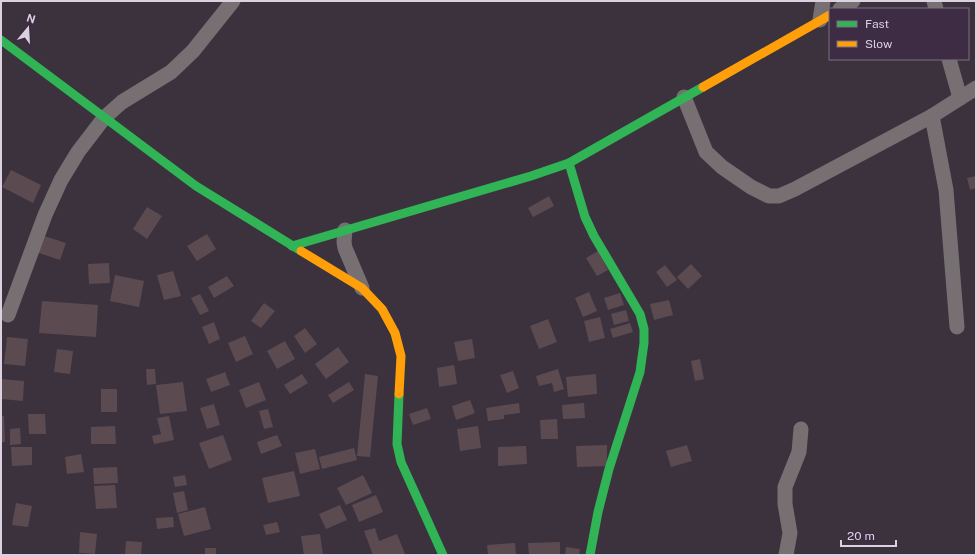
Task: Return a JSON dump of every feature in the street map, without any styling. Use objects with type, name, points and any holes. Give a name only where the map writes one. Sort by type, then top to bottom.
[{"type":"street","points":[[8,315],[45,215],[61,180],[78,152],[104,118],[122,102],[171,72],[193,51],[234,1]]},
{"type":"street","points":[[292,246],[531,176],[569,163],[825,17],[823,1]]},
{"type":"street","points":[[842,8],[854,1]]},
{"type":"street","points":[[1,40],[196,186],[362,288],[382,309],[395,332],[401,356],[397,444],[401,462],[443,555]]},
{"type":"street","points":[[949,60],[960,98]]},
{"type":"street","points":[[684,97],[706,152],[722,167],[750,187],[769,196],[779,196],[795,189],[932,116],[976,88]]},
{"type":"street","points":[[932,116],[946,190],[957,327]]},
{"type":"street","points":[[569,163],[585,217],[594,236],[640,314],[644,328],[644,344],[640,369],[606,481],[590,555]]},
{"type":"street","points":[[345,230],[345,248],[362,288]]},
{"type":"street","points":[[786,555],[790,533],[785,504],[785,487],[799,452],[801,429]]},
{"type":"building","points":[[11,170],[41,185],[33,203],[2,187]]},
{"type":"building","points":[[976,176],[976,188],[970,190],[967,178]]},
{"type":"building","points":[[549,196],[554,206],[533,217],[528,208]]},
{"type":"building","points":[[147,207],[162,216],[147,239],[133,229]]},
{"type":"building","points":[[207,234],[216,249],[197,261],[187,246]]},
{"type":"building","points":[[41,235],[66,243],[60,260],[36,252]]},
{"type":"building","points":[[598,251],[608,270],[597,276],[586,258]]},
{"type":"building","points":[[109,263],[110,283],[89,284],[88,264]]},
{"type":"building","points":[[691,264],[702,276],[688,289],[677,277]]},
{"type":"building","points":[[665,265],[677,280],[667,287],[656,272]]},
{"type":"building","points":[[173,271],[181,296],[164,300],[157,275]]},
{"type":"building","points":[[115,275],[144,281],[139,307],[110,301]]},
{"type":"building","points":[[227,276],[234,286],[214,298],[208,287]]},
{"type":"building","points":[[589,292],[597,311],[583,317],[575,298]]},
{"type":"building","points":[[620,293],[624,305],[608,310],[604,298]]},
{"type":"building","points":[[200,294],[209,311],[200,315],[191,298]]},
{"type":"building","points":[[669,300],[673,315],[654,320],[650,304]]},
{"type":"building","points":[[42,301],[98,305],[96,337],[39,333]]},
{"type":"building","points":[[264,303],[275,311],[261,328],[251,321]]},
{"type":"building","points":[[626,310],[629,321],[614,325],[611,314]]},
{"type":"building","points":[[600,317],[605,338],[589,342],[584,321]]},
{"type":"building","points":[[548,319],[557,342],[539,349],[530,326]]},
{"type":"building","points":[[214,322],[220,339],[209,344],[202,327]]},
{"type":"building","points":[[630,323],[633,332],[613,338],[610,329]]},
{"type":"building","points":[[305,328],[317,344],[305,353],[294,336]]},
{"type":"building","points":[[245,336],[253,354],[236,362],[228,343]]},
{"type":"building","points":[[7,337],[28,339],[25,366],[4,364]]},
{"type":"building","points":[[472,339],[475,358],[458,361],[454,342]]},
{"type":"building","points":[[285,341],[295,359],[277,369],[267,351]]},
{"type":"building","points":[[338,347],[349,362],[326,379],[315,364]]},
{"type":"building","points":[[57,349],[73,351],[70,374],[54,372]]},
{"type":"building","points":[[700,359],[704,379],[695,381],[691,361]]},
{"type":"building","points":[[454,365],[457,384],[439,387],[437,368]]},
{"type":"building","points":[[146,369],[155,369],[156,384],[147,385]]},
{"type":"building","points":[[558,369],[564,389],[554,392],[552,383],[539,386],[536,376]]},
{"type":"building","points":[[513,371],[519,388],[507,393],[500,375]]},
{"type":"building","points":[[225,372],[230,385],[211,392],[206,379]]},
{"type":"building","points":[[302,374],[308,383],[290,394],[284,385]]},
{"type":"building","points":[[365,374],[378,376],[370,457],[357,456]]},
{"type":"building","points":[[596,374],[597,394],[568,397],[566,377]]},
{"type":"building","points":[[1,379],[24,381],[23,401],[1,399]]},
{"type":"building","points":[[183,382],[187,411],[160,414],[156,385]]},
{"type":"building","points":[[259,382],[266,400],[246,408],[239,390]]},
{"type":"building","points":[[349,382],[354,390],[333,403],[328,395]]},
{"type":"building","points":[[101,389],[117,389],[117,412],[101,412]]},
{"type":"building","points":[[470,400],[475,413],[456,420],[452,406]]},
{"type":"building","points":[[519,403],[520,413],[504,415],[504,419],[488,421],[486,408]]},
{"type":"building","points":[[584,403],[585,418],[563,419],[562,405]]},
{"type":"building","points":[[214,404],[220,425],[207,429],[200,408]]},
{"type":"building","points":[[427,408],[431,419],[413,425],[409,414]]},
{"type":"building","points":[[268,409],[273,427],[264,429],[259,411]]},
{"type":"building","points":[[28,414],[45,414],[46,434],[29,434]]},
{"type":"building","points":[[1,416],[4,416],[5,442],[1,442]]},
{"type":"building","points":[[169,416],[174,440],[154,444],[152,436],[161,434],[157,418]]},
{"type":"building","points":[[557,419],[558,439],[541,439],[540,420]]},
{"type":"building","points":[[115,426],[116,444],[91,444],[91,427]]},
{"type":"building","points":[[478,426],[481,448],[460,451],[457,429]]},
{"type":"building","points":[[20,428],[21,444],[10,445],[10,429]]},
{"type":"building","points":[[223,435],[232,460],[209,469],[199,443]]},
{"type":"building","points":[[277,435],[282,446],[261,454],[257,442]]},
{"type":"building","points":[[607,445],[607,466],[577,467],[576,446]]},
{"type":"building","points":[[687,445],[692,461],[671,467],[666,451]]},
{"type":"building","points":[[526,446],[527,464],[498,466],[498,447]]},
{"type":"building","points":[[11,447],[32,447],[32,465],[12,466]]},
{"type":"building","points":[[354,448],[357,460],[322,469],[319,457]]},
{"type":"building","points":[[315,449],[320,469],[300,474],[295,453]]},
{"type":"building","points":[[81,454],[84,472],[67,474],[65,457]]},
{"type":"building","points":[[117,467],[118,483],[94,484],[93,468]]},
{"type":"building","points":[[294,471],[300,496],[268,503],[262,478]]},
{"type":"building","points":[[185,475],[187,485],[175,487],[173,477]]},
{"type":"building","points":[[363,475],[372,493],[346,505],[337,488]]},
{"type":"building","points":[[115,485],[117,508],[96,509],[94,486]]},
{"type":"building","points":[[184,491],[188,510],[177,513],[173,493]]},
{"type":"building","points":[[376,495],[383,512],[359,522],[352,505]]},
{"type":"building","points":[[16,503],[32,506],[28,527],[12,525]]},
{"type":"building","points":[[340,505],[347,520],[326,529],[319,514]]},
{"type":"building","points":[[205,507],[211,529],[184,536],[178,514]]},
{"type":"building","points":[[173,517],[174,527],[157,529],[156,518]]},
{"type":"building","points":[[277,522],[280,532],[266,535],[263,525]]},
{"type":"building","points":[[375,528],[379,541],[397,534],[405,554],[373,555],[364,531]]},
{"type":"building","points":[[80,532],[97,534],[95,554],[79,553]]},
{"type":"building","points":[[320,534],[323,555],[304,555],[301,536]]},
{"type":"building","points":[[126,541],[142,542],[141,555],[125,555]]},
{"type":"building","points":[[560,542],[560,555],[529,555],[528,543]]},
{"type":"building","points":[[515,543],[516,555],[488,555],[487,545]]},
{"type":"building","points":[[566,547],[580,549],[579,555],[565,555]]},
{"type":"building","points":[[205,548],[216,548],[216,555],[205,555]]},
{"type":"traffic: fast","points":[[1,40],[196,186],[301,251]]},
{"type":"traffic: fast","points":[[292,246],[531,176],[569,163],[703,87]]},
{"type":"traffic: fast","points":[[569,163],[585,217],[594,236],[640,314],[644,329],[644,343],[640,372],[609,469],[598,512],[590,555]]},
{"type":"traffic: fast","points":[[399,394],[397,444],[401,462],[443,555]]},
{"type":"traffic: slow","points":[[703,87],[829,16]]},
{"type":"traffic: slow","points":[[301,251],[362,288],[382,309],[395,333],[401,356],[399,394]]}]
